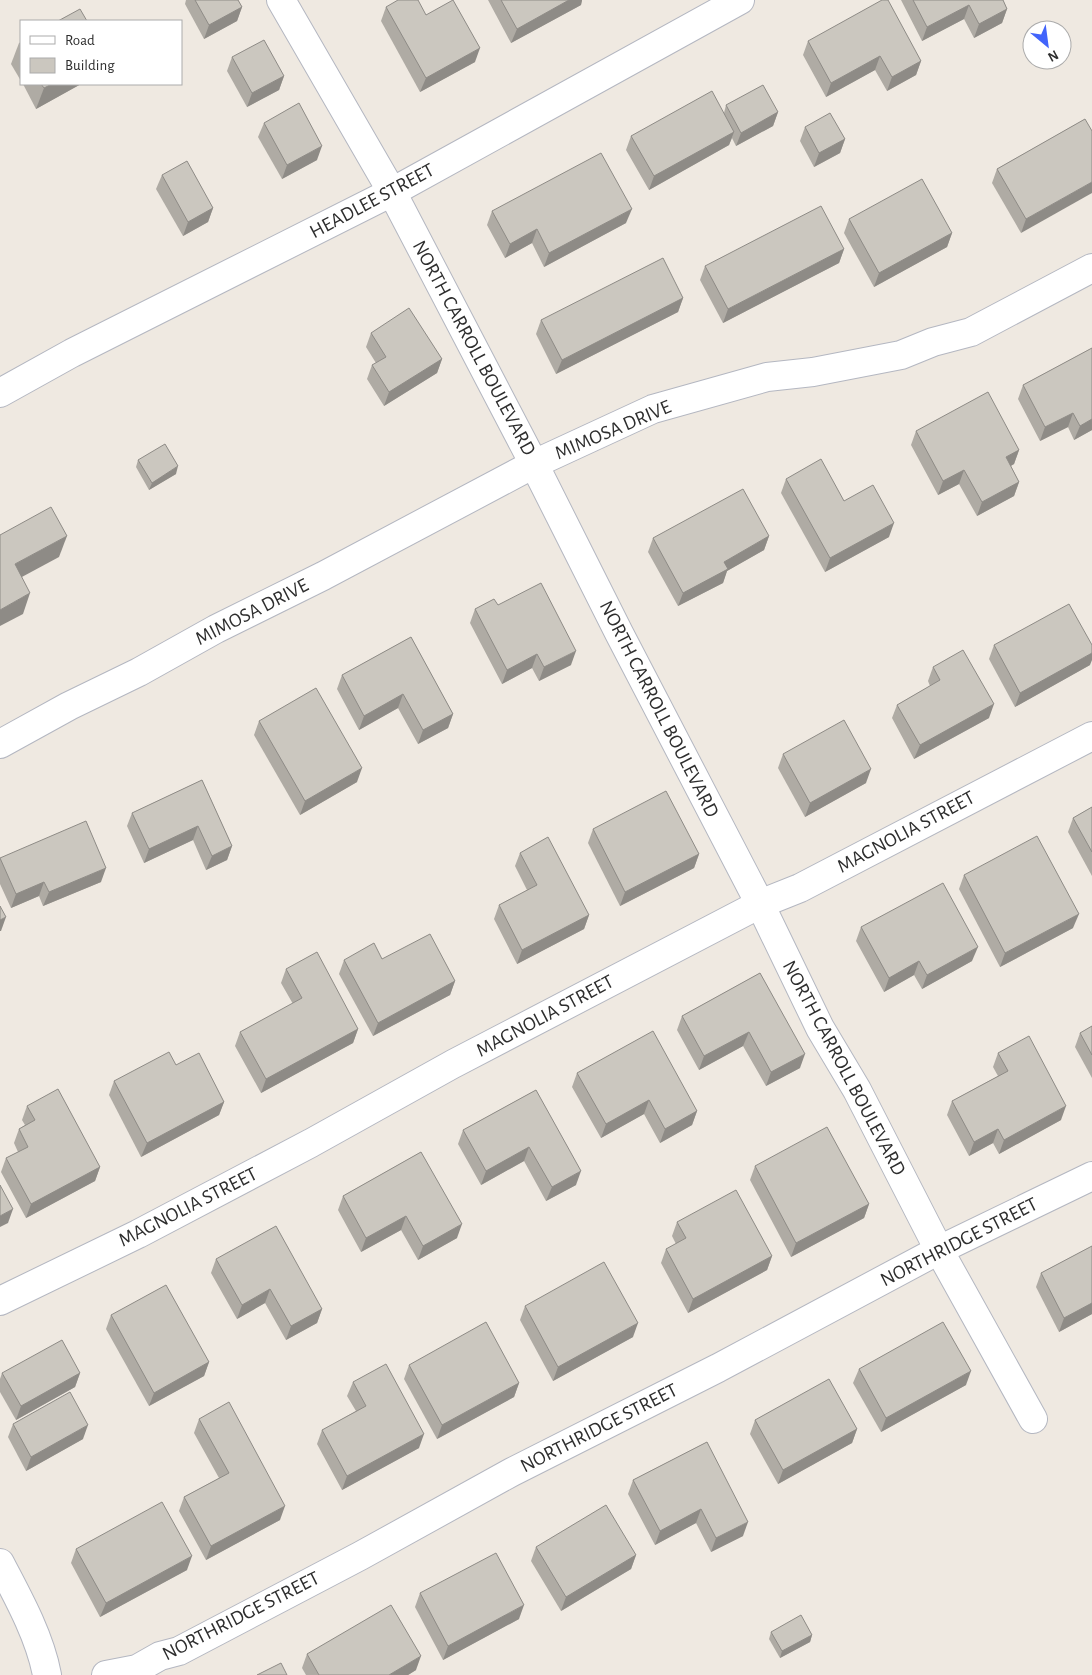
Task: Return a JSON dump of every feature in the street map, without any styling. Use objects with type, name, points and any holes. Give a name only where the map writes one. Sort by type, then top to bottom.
[{"type":"street","name":"NORTH CARROLL BOULEVARD","points":[[281,0],[392,192],[534,464],[618,633],[760,904],[820,1028],[857,1090],[939,1250],[1033,1419]]},
{"type":"street","name":"HEADLEE STREET","points":[[0,393],[72,353],[392,192],[740,0]]},
{"type":"street","name":"MIMOSA DRIVE","points":[[0,744],[69,706],[139,672],[216,629],[323,576],[534,464],[653,408],[767,377],[813,372],[901,355],[933,342],[972,332],[1092,268]]},
{"type":"street","name":"MAGNOLIA STREET","points":[[0,1301],[138,1234],[311,1143],[453,1064],[760,904],[800,888],[1092,736]]},
{"type":"street","name":"NORTHRIDGE STREET","points":[[106,1675],[137,1669],[160,1656],[179,1651],[360,1556],[512,1472],[718,1368],[939,1250],[1092,1176]]},
{"type":"street","points":[[0,1563],[22,1606],[45,1663],[47,1675]]},
{"type":"building","points":[[195,0],[238,0],[242,7],[209,25]]},
{"type":"building","points":[[398,0],[418,0],[426,15],[453,0],[480,48],[426,78],[386,7]]},
{"type":"building","points":[[501,0],[569,0],[517,29]]},
{"type":"building","points":[[882,0],[888,0],[921,61],[892,77],[880,56],[831,83],[808,41]]},
{"type":"building","points":[[913,0],[1003,0],[1007,9],[979,24],[969,5],[927,27]]},
{"type":"building","points":[[80,9],[86,20],[60,20]]},
{"type":"building","points":[[264,40],[284,76],[252,93],[232,57]]},
{"type":"building","points":[[763,85],[778,112],[741,133],[726,105]]},
{"type":"building","points":[[712,91],[734,132],[654,176],[631,136]]},
{"type":"building","points":[[299,103],[322,146],[287,165],[264,123]]},
{"type":"building","points":[[830,113],[845,139],[819,153],[805,127]]},
{"type":"building","points":[[1085,119],[1092,131],[1092,182],[1026,219],[997,169]]},
{"type":"building","points":[[601,153],[632,209],[549,253],[537,229],[510,244],[492,211]]},
{"type":"building","points":[[187,161],[213,208],[188,222],[162,175]]},
{"type":"building","points":[[922,179],[952,233],[879,273],[849,219]]},
{"type":"building","points":[[821,206],[844,249],[728,309],[705,266]]},
{"type":"building","points":[[663,258],[683,298],[562,360],[541,320]]},
{"type":"building","points":[[409,308],[442,359],[389,392],[372,365],[386,357],[371,333]]},
{"type":"building","points":[[1092,348],[1092,419],[1080,426],[1073,413],[1045,427],[1023,385]]},
{"type":"building","points":[[988,392],[1019,450],[1006,457],[1019,482],[982,502],[964,470],[943,481],[916,431]]},
{"type":"building","points":[[165,444],[178,466],[152,483],[138,460]]},
{"type":"building","points":[[821,459],[844,501],[873,485],[894,523],[830,558],[786,479]]},
{"type":"building","points":[[743,489],[769,536],[724,562],[728,569],[683,593],[653,538]]},
{"type":"building","points":[[51,507],[67,536],[15,564],[30,593],[0,610],[0,535]]},
{"type":"building","points":[[541,583],[576,651],[544,667],[537,654],[507,670],[475,609],[494,599],[498,605]]},
{"type":"building","points":[[1069,604],[1092,645],[1092,653],[1020,693],[994,645]]},
{"type":"building","points":[[411,637],[453,714],[423,730],[403,694],[364,716],[342,675]]},
{"type":"building","points":[[963,650],[994,704],[920,745],[897,705],[940,680],[933,667]]},
{"type":"building","points":[[316,688],[362,768],[305,801],[259,721]]},
{"type":"building","points":[[844,720],[871,769],[810,803],[783,754]]},
{"type":"building","points":[[202,780],[232,846],[212,856],[198,826],[149,849],[132,813]]},
{"type":"building","points":[[666,791],[699,854],[625,892],[593,829]]},
{"type":"building","points":[[1092,807],[1092,852],[1073,818]]},
{"type":"building","points":[[86,821],[106,868],[49,892],[44,882],[16,894],[0,858]]},
{"type":"building","points":[[1037,836],[1079,914],[1005,953],[964,875]]},
{"type":"building","points":[[548,837],[589,915],[522,950],[499,905],[537,885],[520,853]]},
{"type":"building","points":[[943,883],[978,947],[927,975],[919,961],[889,978],[861,927]]},
{"type":"building","points":[[0,906],[6,917],[0,920]]},
{"type":"building","points":[[430,934],[455,981],[378,1023],[344,960],[374,943],[382,959]]},
{"type":"building","points":[[317,952],[358,1029],[266,1079],[240,1032],[302,998],[286,969]]},
{"type":"building","points":[[760,973],[805,1054],[771,1072],[749,1032],[704,1056],[682,1016]]},
{"type":"building","points":[[1092,1026],[1092,1055],[1080,1033]]},
{"type":"building","points":[[653,1031],[697,1111],[665,1129],[649,1100],[606,1124],[577,1073]]},
{"type":"building","points":[[1029,1036],[1066,1106],[1004,1140],[998,1129],[974,1142],[952,1101],[1008,1071],[998,1053]]},
{"type":"building","points":[[169,1052],[176,1065],[199,1053],[224,1102],[147,1143],[114,1081]]},
{"type":"building","points":[[58,1089],[100,1167],[31,1204],[6,1158],[28,1147],[19,1129],[35,1120],[27,1106]]},
{"type":"building","points":[[536,1090],[581,1171],[552,1187],[529,1147],[486,1171],[463,1130]]},
{"type":"building","points":[[827,1127],[869,1204],[796,1243],[755,1166]]},
{"type":"building","points":[[421,1152],[462,1224],[423,1246],[406,1216],[366,1238],[343,1196]]},
{"type":"building","points":[[0,1185],[13,1209],[0,1216]]},
{"type":"building","points":[[736,1190],[772,1256],[693,1299],[666,1249],[686,1238],[677,1222]]},
{"type":"building","points":[[276,1226],[322,1309],[291,1326],[270,1289],[242,1305],[216,1259]]},
{"type":"building","points":[[1092,1246],[1092,1303],[1064,1318],[1041,1273]]},
{"type":"building","points":[[604,1262],[638,1323],[558,1367],[525,1306]]},
{"type":"building","points":[[166,1285],[209,1362],[154,1393],[111,1315]]},
{"type":"building","points":[[486,1322],[519,1383],[442,1425],[409,1365]]},
{"type":"building","points":[[943,1322],[971,1371],[886,1418],[859,1369]]},
{"type":"building","points":[[62,1340],[80,1373],[21,1406],[2,1373]]},
{"type":"building","points":[[386,1364],[424,1434],[347,1476],[322,1430],[366,1406],[353,1382]]},
{"type":"building","points":[[829,1379],[857,1429],[783,1470],[755,1420]]},
{"type":"building","points":[[70,1392],[88,1425],[31,1457],[13,1424]]},
{"type":"building","points":[[229,1402],[285,1506],[211,1546],[184,1497],[229,1473],[199,1419]]},
{"type":"building","points":[[707,1442],[748,1522],[716,1538],[701,1509],[660,1531],[633,1480]]},
{"type":"building","points":[[162,1502],[192,1556],[106,1603],[76,1549]]},
{"type":"building","points":[[606,1505],[636,1555],[566,1597],[536,1547]]},
{"type":"building","points":[[496,1553],[524,1605],[448,1646],[420,1593]]},
{"type":"building","points":[[391,1605],[421,1656],[389,1675],[319,1675],[307,1654]]},
{"type":"building","points":[[801,1615],[812,1635],[782,1651],[771,1632]]},
{"type":"building","points":[[281,1663],[287,1675],[257,1675]]}]
